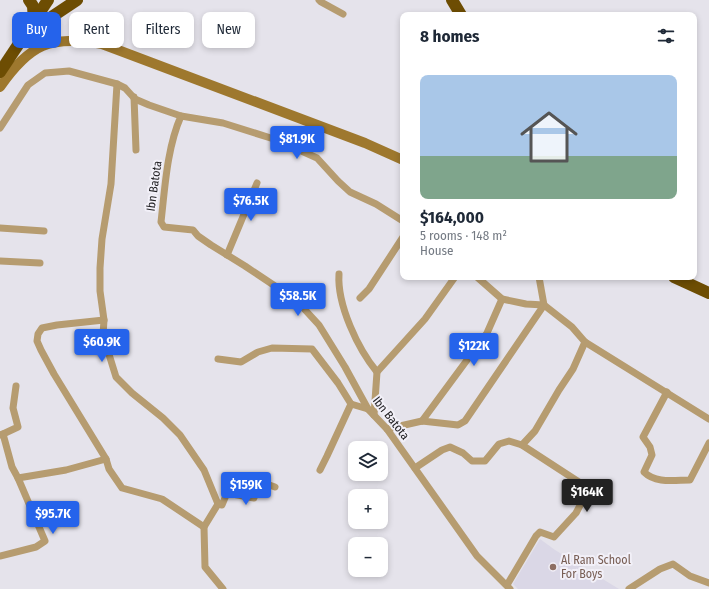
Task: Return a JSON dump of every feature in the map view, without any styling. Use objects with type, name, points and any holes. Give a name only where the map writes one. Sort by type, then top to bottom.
[{"type":"highway","points":[[29,0],[33,6],[33,12]]},
{"type":"highway","points":[[40,12],[47,0],[54,2],[66,0]]},
{"type":"highway","points":[[59,12],[77,0]]},
{"type":"highway","points":[[447,0],[453,12]]},
{"type":"highway","points":[[452,0],[459,12]]},
{"type":"highway","points":[[0,72],[16,48]]},
{"type":"highway","points":[[681,280],[709,293]]},
{"type":"street","points":[[319,0],[343,14]]},
{"type":"street","points":[[0,87],[25,56],[42,46],[60,40],[95,43],[113,48],[400,157]]},
{"type":"street","points":[[0,128],[28,85],[45,73],[68,71],[117,84],[125,88],[134,97],[149,105],[181,116],[223,123],[277,140],[317,158],[350,192],[376,204],[400,219]]},
{"type":"street","points":[[117,84],[111,184],[102,239],[100,268],[100,291],[104,320],[103,335],[116,377],[180,435],[204,470],[218,504]]},
{"type":"street","points":[[134,97],[136,150]]},
{"type":"street","name":"Ibn Batota","points":[[181,116],[170,154],[161,222],[164,227],[193,230],[211,246],[296,300],[319,325],[345,367],[368,409],[387,429],[477,556],[509,587]]},
{"type":"street","points":[[227,255],[257,183]]},
{"type":"street","points":[[0,228],[44,230]]},
{"type":"street","points":[[360,298],[369,289],[400,242]]},
{"type":"street","points":[[0,262],[40,263]]},
{"type":"street","points":[[339,274],[338,283],[345,311],[368,362],[376,372]]},
{"type":"street","points":[[374,415],[376,372],[425,319],[453,280]]},
{"type":"street","points":[[480,280],[502,299],[526,304],[544,305],[572,327],[585,342],[709,419]]},
{"type":"street","points":[[387,429],[422,421],[458,424],[465,421],[544,305],[539,280]]},
{"type":"street","points":[[422,421],[487,333],[502,299]]},
{"type":"street","points":[[104,320],[42,328],[38,334],[37,341],[54,374],[106,459],[109,469],[122,488],[162,499],[204,527]]},
{"type":"street","points":[[522,445],[534,431],[559,390],[574,369],[585,342]]},
{"type":"street","points":[[218,359],[241,362],[258,352],[272,348],[312,349],[338,383],[351,404],[368,409]]},
{"type":"street","points":[[0,556],[36,547],[45,541],[12,467],[2,434],[18,427],[13,408],[16,386]]},
{"type":"street","points":[[667,392],[643,437],[652,454],[644,472],[649,476],[663,480],[690,480],[709,443]]},
{"type":"street","points":[[320,470],[351,404]]},
{"type":"street","points":[[415,468],[442,450],[450,447],[463,453],[472,461],[485,461],[499,444],[509,441],[522,445],[584,486],[585,496],[576,514],[554,537],[540,532],[536,536],[509,587]]},
{"type":"street","points":[[18,478],[66,470],[106,459]]},
{"type":"street","points":[[224,589],[205,567],[204,527],[218,504],[222,505],[227,493],[254,498],[258,481],[275,487]]},
{"type":"street","points":[[629,589],[660,569],[673,564],[690,576],[709,583]]},
{"type":"shaded area","name":"Al Ram School For Boys","points":[[540,539],[555,550],[619,589],[518,589],[513,584]]},
{"type":"place","name":"Al Ram School For Boys","points":[[553,567]]}]
